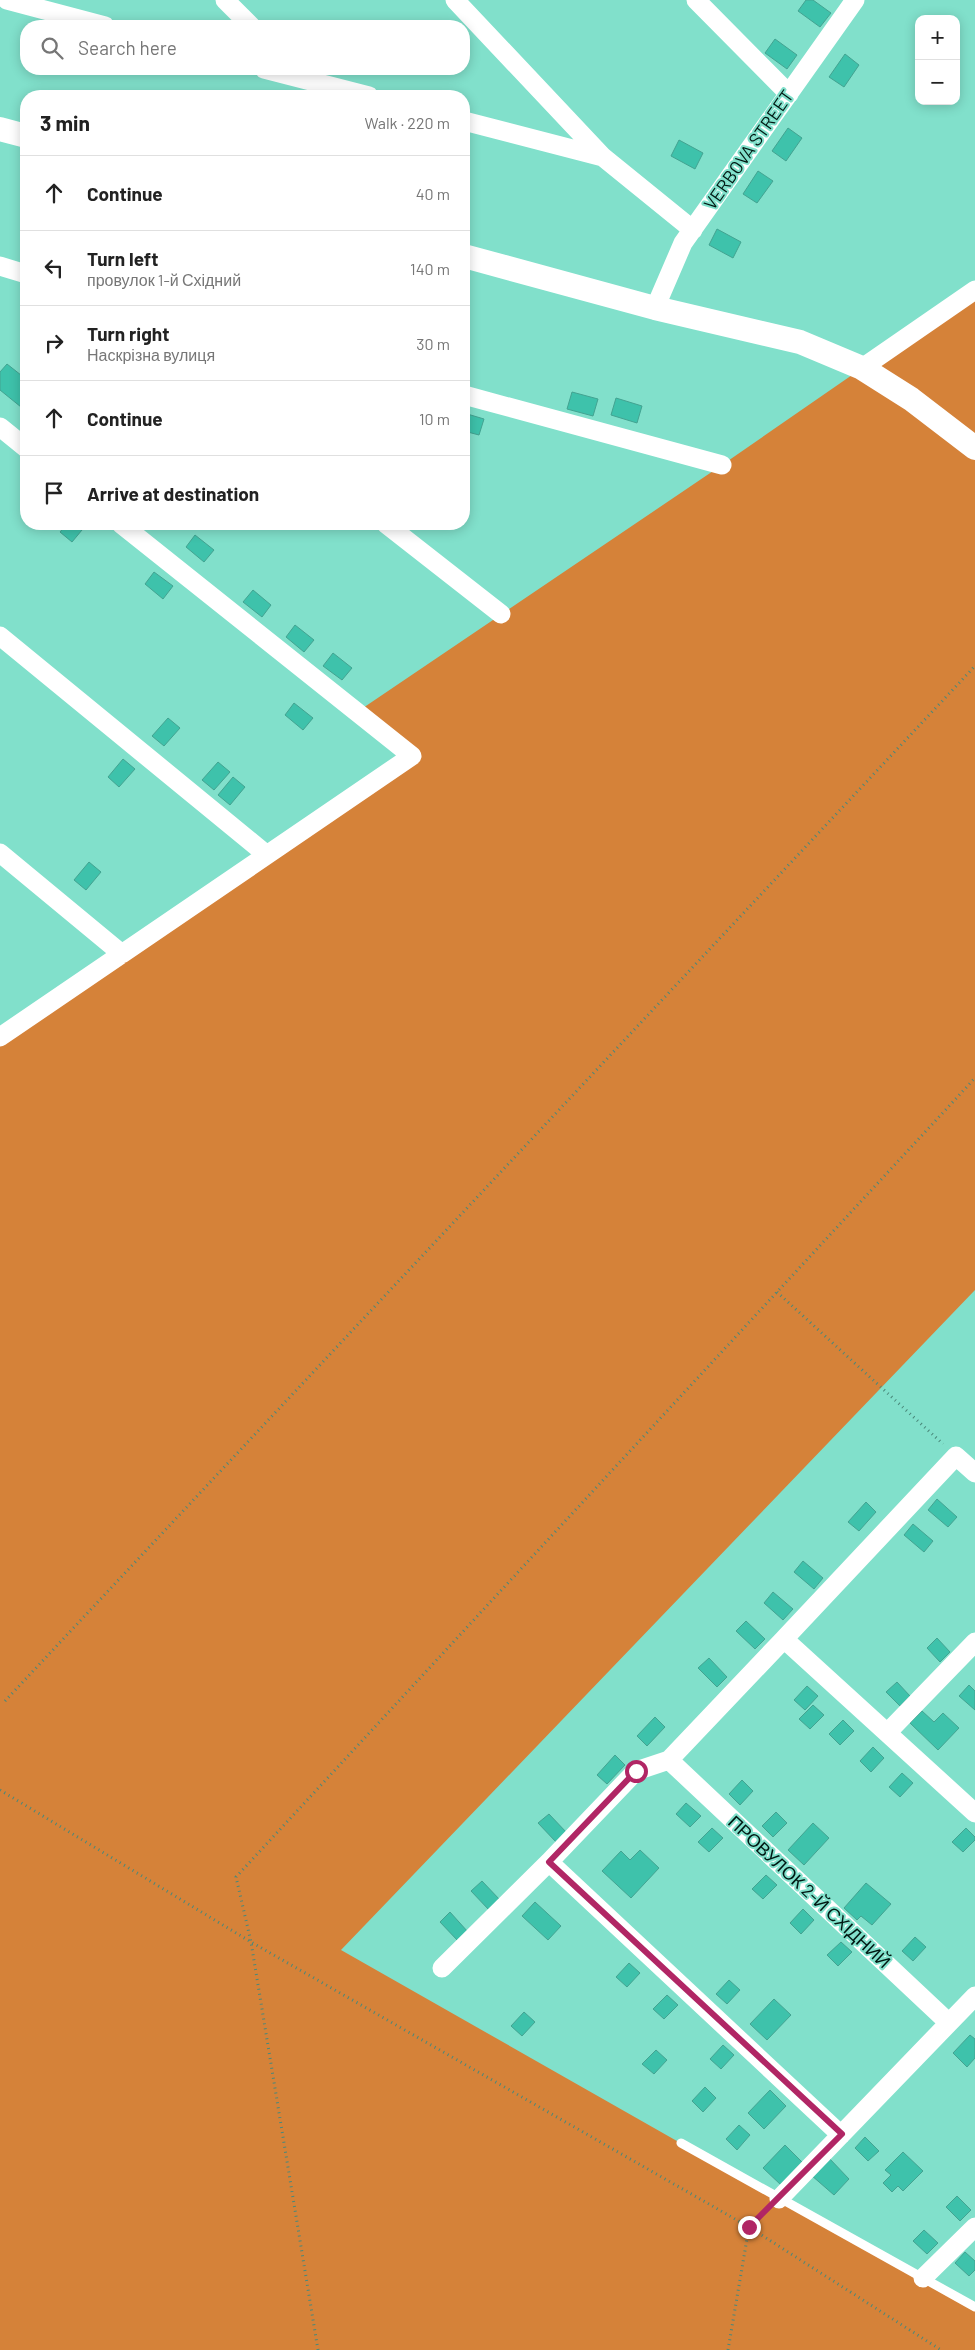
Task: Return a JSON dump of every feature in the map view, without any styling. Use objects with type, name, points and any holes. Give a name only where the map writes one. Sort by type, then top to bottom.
[{"type":"street","points":[[7,0],[82,20]]},
{"type":"street","points":[[225,0],[245,20]]},
{"type":"street","points":[[455,0],[603,157],[693,230]]},
{"type":"street","points":[[696,0],[789,94]]},
{"type":"street","name":"VERBOVA STREET","points":[[655,308],[683,243],[855,0]]},
{"type":"street","points":[[300,75],[349,90]]},
{"type":"street","points":[[470,123],[603,157]]},
{"type":"street","points":[[0,129],[20,134]]},
{"type":"street","points":[[470,258],[655,308],[800,342],[862,368],[910,398],[975,448]]},
{"type":"street","points":[[0,266],[20,272]]},
{"type":"street","points":[[862,368],[975,290]]},
{"type":"street","points":[[470,397],[722,465]]},
{"type":"street","points":[[0,428],[20,443]]},
{"type":"street","points":[[0,1037],[412,756],[129,530]]},
{"type":"street","points":[[394,530],[501,614]]},
{"type":"street","points":[[0,636],[267,855]]},
{"type":"street","points":[[0,854],[122,954]]},
{"type":"street","points":[[442,1968],[549,1862],[636,1771],[669,1760],[956,1456],[975,1473]]},
{"type":"street","points":[[784,1639],[975,1813]]},
{"type":"street","points":[[887,1733],[975,1642]]},
{"type":"street","name":"ПРОВУЛОК 2-Й СХІДНИЙ","points":[[669,1760],[949,2023]]},
{"type":"street","points":[[549,1862],[842,2134]]},
{"type":"street","points":[[779,2199],[975,1996]]},
{"type":"street","points":[[923,2278],[975,2227]]},
{"type":"lane","points":[[681,2143],[975,2307]]},
{"type":"path","points":[[4,1700],[975,666]]},
{"type":"path","points":[[318,2350],[251,1942],[236,1877],[975,1078]]},
{"type":"path","points":[[777,1292],[956,1456]]},
{"type":"path","points":[[0,1790],[251,1942],[749,2227],[941,2350]]},
{"type":"path","points":[[728,2350],[749,2227],[779,2199]]},
{"type":"shaded area","points":[[975,290],[975,1290],[341,1950],[779,2199],[975,2307],[975,2350],[0,2350],[0,1037],[412,756],[357,712],[722,465]]},
{"type":"building","points":[[806,0],[813,0],[831,13],[820,27],[798,11]]},
{"type":"building","points":[[775,39],[797,55],[787,69],[765,53]]},
{"type":"building","points":[[845,54],[859,65],[844,87],[829,77]]},
{"type":"building","points":[[788,128],[802,138],[786,161],[772,151]]},
{"type":"building","points":[[679,140],[703,153],[695,169],[671,156]]},
{"type":"building","points":[[758,171],[773,181],[757,203],[743,194]]},
{"type":"building","points":[[717,229],[741,242],[733,258],[709,245]]},
{"type":"building","points":[[7,364],[20,374],[20,406],[0,390],[0,372]]},
{"type":"building","points":[[572,392],[598,399],[593,416],[567,409]]},
{"type":"building","points":[[616,398],[642,406],[637,423],[611,415]]},
{"type":"building","points":[[470,415],[484,419],[479,435],[470,433]]},
{"type":"building","points":[[62,530],[82,530],[72,542],[60,532]]},
{"type":"building","points":[[195,535],[214,550],[204,562],[186,547]]},
{"type":"building","points":[[154,572],[173,586],[163,599],[145,584]]},
{"type":"building","points":[[253,590],[271,605],[262,617],[243,602]]},
{"type":"building","points":[[295,625],[314,640],[304,652],[286,637]]},
{"type":"building","points":[[333,653],[352,668],[342,680],[323,666]]},
{"type":"building","points":[[294,703],[313,718],[303,730],[285,715]]},
{"type":"building","points":[[168,718],[180,728],[164,746],[152,736]]},
{"type":"building","points":[[123,759],[135,769],[119,787],[108,777]]},
{"type":"building","points":[[218,762],[230,772],[214,790],[202,780]]},
{"type":"building","points":[[233,777],[245,787],[230,805],[218,795]]},
{"type":"building","points":[[89,862],[101,872],[86,890],[74,880]]},
{"type":"building","points":[[937,1499],[957,1517],[948,1527],[928,1510]]},
{"type":"building","points":[[866,1502],[876,1512],[859,1531],[848,1522]]},
{"type":"building","points":[[913,1524],[933,1541],[924,1552],[904,1535]]},
{"type":"building","points":[[803,1561],[823,1578],[814,1589],[794,1572]]},
{"type":"building","points":[[773,1592],[793,1609],[783,1620],[764,1603]]},
{"type":"building","points":[[746,1621],[765,1639],[755,1649],[736,1631]]},
{"type":"building","points":[[937,1638],[950,1652],[940,1662],[927,1648]]},
{"type":"building","points":[[709,1658],[727,1677],[717,1687],[698,1668]]},
{"type":"building","points":[[897,1682],[910,1696],[900,1706],[886,1692]]},
{"type":"building","points":[[969,1685],[975,1691],[975,1710],[959,1696]]},
{"type":"building","points":[[807,1686],[818,1696],[805,1710],[794,1700]]},
{"type":"building","points":[[813,1705],[824,1715],[810,1729],[799,1719]]},
{"type":"building","points":[[922,1711],[934,1722],[943,1713],[959,1728],[938,1750],[910,1723]]},
{"type":"building","points":[[655,1717],[665,1727],[647,1746],[637,1736]]},
{"type":"building","points":[[843,1720],[854,1731],[840,1745],[829,1734]]},
{"type":"building","points":[[873,1747],[884,1758],[871,1772],[860,1761]]},
{"type":"building","points":[[615,1755],[625,1765],[607,1784],[597,1775]]},
{"type":"building","points":[[902,1773],[913,1783],[900,1797],[889,1787]]},
{"type":"building","points":[[742,1780],[753,1791],[740,1805],[729,1794]]},
{"type":"building","points":[[686,1803],[701,1816],[690,1827],[676,1814]]},
{"type":"building","points":[[776,1812],[787,1823],[773,1837],[762,1826]]},
{"type":"building","points":[[549,1814],[567,1833],[556,1842],[538,1823]]},
{"type":"building","points":[[813,1823],[829,1838],[804,1865],[788,1850]]},
{"type":"building","points":[[712,1828],[723,1838],[709,1852],[698,1842]]},
{"type":"building","points":[[966,1828],[975,1837],[975,1840],[963,1852],[952,1842]]},
{"type":"building","points":[[640,1850],[659,1868],[631,1898],[602,1871],[621,1851],[630,1860]]},
{"type":"building","points":[[766,1875],[777,1885],[763,1899],[752,1889]]},
{"type":"building","points":[[482,1881],[500,1900],[489,1910],[471,1891]]},
{"type":"building","points":[[866,1883],[891,1904],[872,1925],[861,1916],[857,1920],[844,1908]]},
{"type":"building","points":[[535,1902],[561,1926],[548,1940],[522,1916]]},
{"type":"building","points":[[803,1909],[814,1920],[801,1934],[790,1923]]},
{"type":"building","points":[[450,1912],[468,1932],[458,1941],[440,1922]]},
{"type":"building","points":[[915,1937],[926,1947],[913,1961],[902,1951]]},
{"type":"building","points":[[841,1942],[852,1952],[838,1966],[827,1955]]},
{"type":"building","points":[[629,1963],[640,1973],[627,1987],[616,1977]]},
{"type":"building","points":[[729,1980],[740,1990],[727,2004],[716,1994]]},
{"type":"building","points":[[667,1995],[678,2005],[664,2019],[653,2009]]},
{"type":"building","points":[[774,1999],[791,2015],[767,2040],[750,2024]]},
{"type":"building","points":[[524,2012],[535,2022],[522,2036],[511,2026]]},
{"type":"building","points":[[970,2035],[975,2039],[975,2058],[967,2067],[953,2053]]},
{"type":"building","points":[[723,2045],[734,2055],[721,2069],[710,2059]]},
{"type":"building","points":[[656,2050],[667,2060],[654,2074],[642,2064]]},
{"type":"building","points":[[705,2087],[716,2098],[703,2112],[692,2101]]},
{"type":"building","points":[[770,2090],[786,2106],[764,2129],[748,2113]]},
{"type":"building","points":[[739,2125],[750,2135],[737,2150],[726,2139]]},
{"type":"building","points":[[865,2137],[879,2151],[868,2161],[855,2148]]},
{"type":"building","points":[[785,2145],[802,2162],[781,2185],[763,2168]]},
{"type":"building","points":[[903,2152],[923,2171],[903,2191],[898,2186],[892,2192],[883,2183],[891,2175],[885,2170]]},
{"type":"building","points":[[829,2158],[849,2179],[834,2195],[811,2175]]},
{"type":"building","points":[[957,2196],[971,2210],[960,2221],[946,2207]]},
{"type":"building","points":[[924,2230],[938,2243],[927,2254],[913,2241]]},
{"type":"building","points":[[965,2252],[975,2261],[975,2270],[969,2276],[955,2263]]},
{"type":"route","points":[[636,1771],[549,1862],[842,2134],[749,2227]]}]
